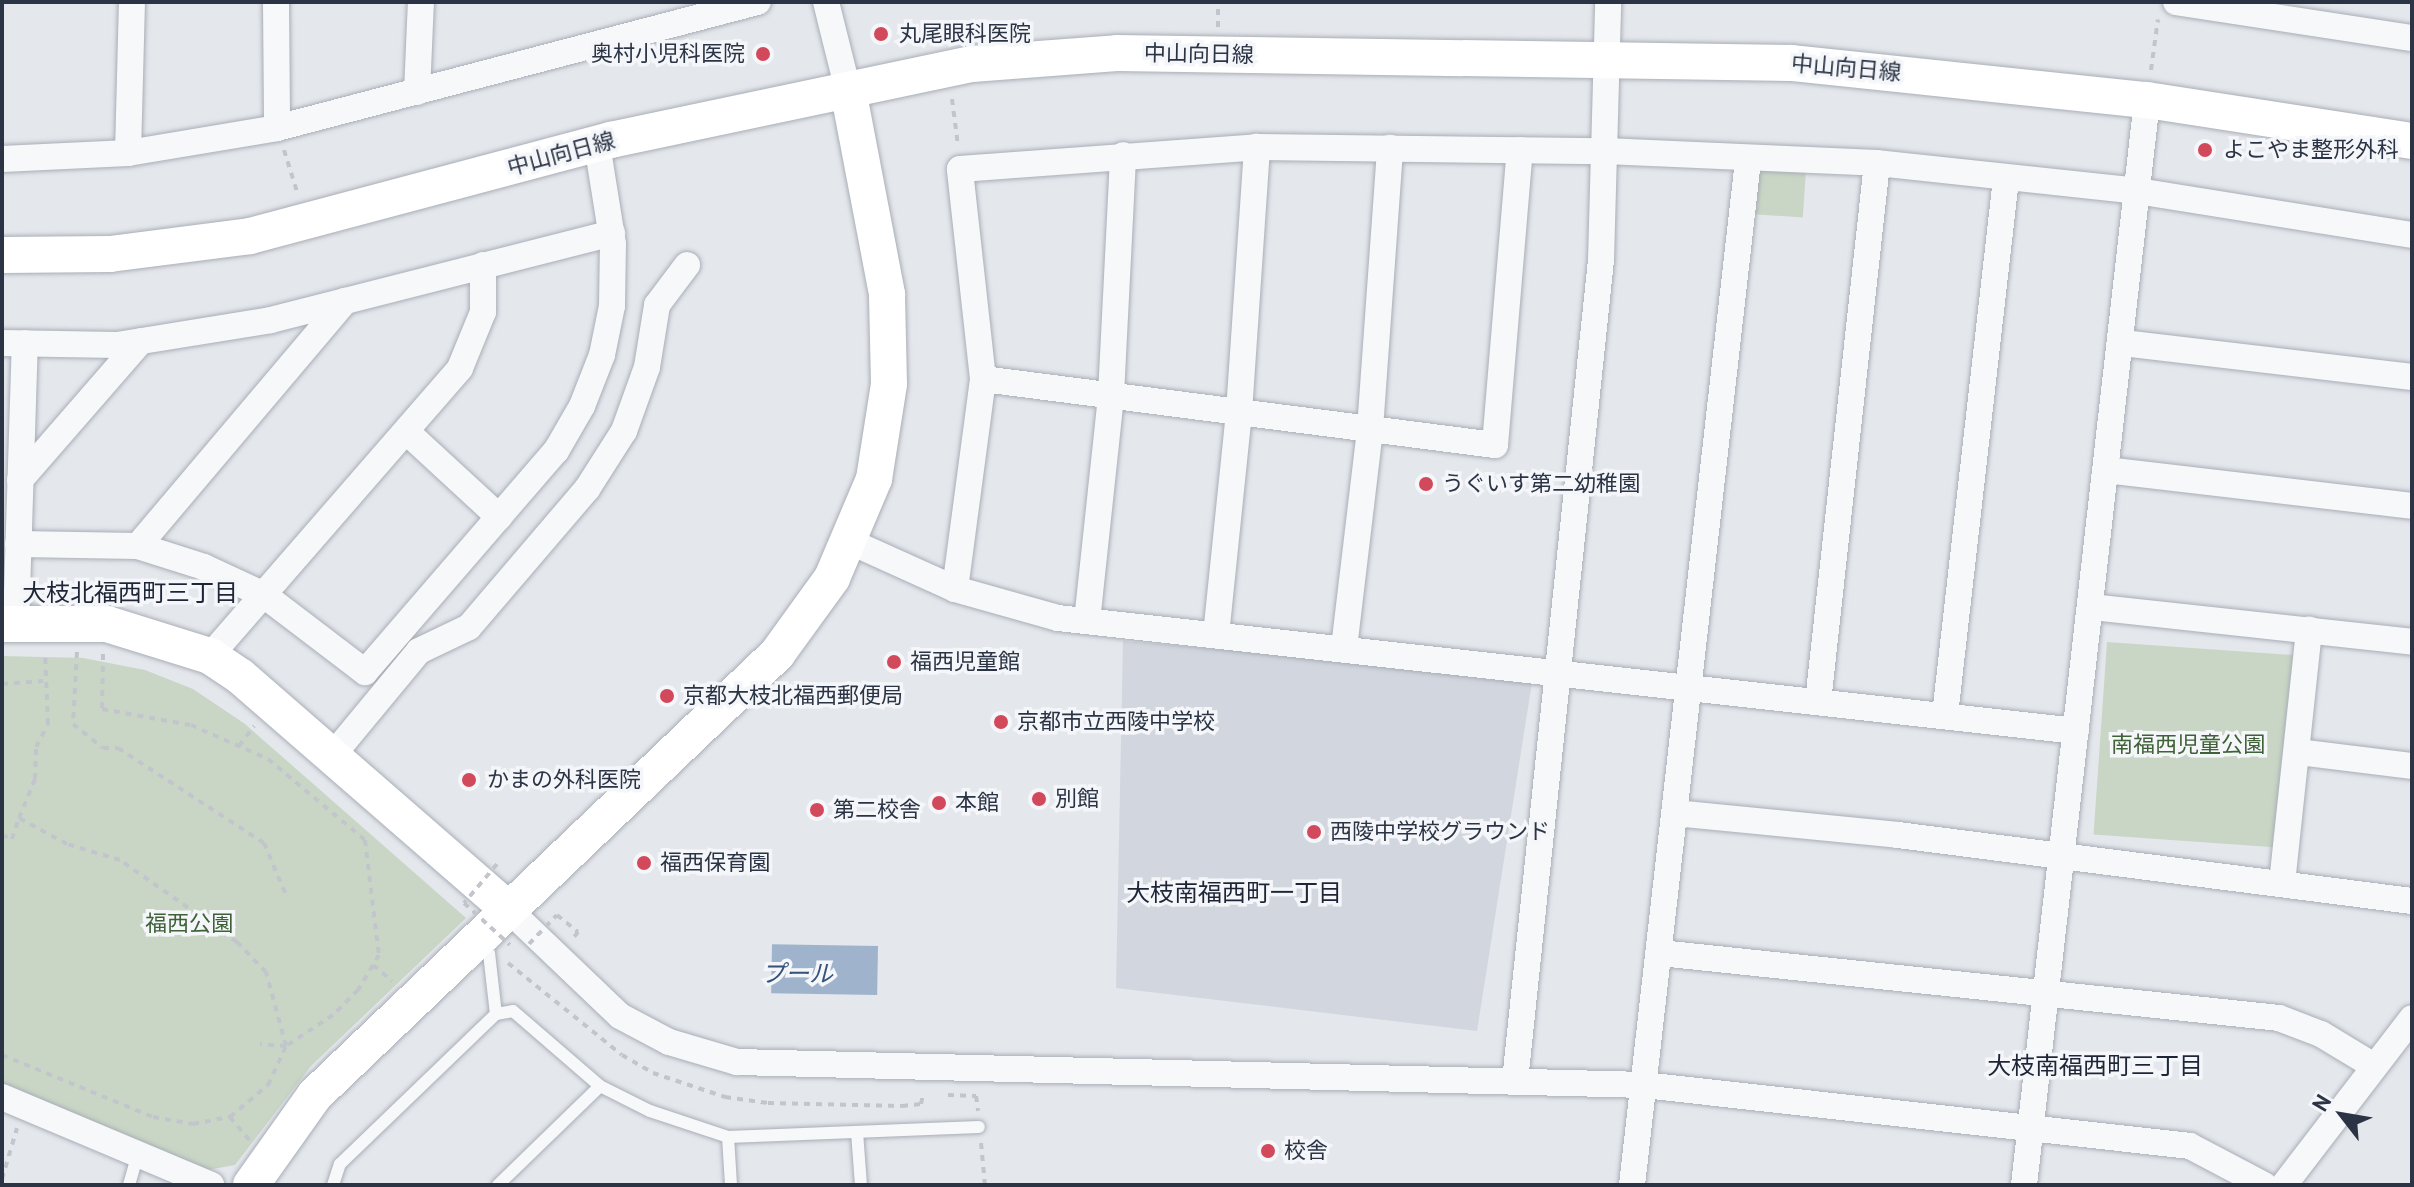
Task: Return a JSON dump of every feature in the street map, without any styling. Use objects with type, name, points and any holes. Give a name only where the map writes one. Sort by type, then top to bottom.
[{"type":"main road","name":"中山向日線","points":[[2,255],[110,254],[250,236],[597,144],[848,90],[972,64],[1117,53],[1792,63],[2148,92],[2412,141]]},
{"type":"main road","points":[[251,1185],[315,1095],[509,927],[777,654],[808,617],[851,542],[874,479],[889,384],[887,294],[848,90]]},
{"type":"main road","points":[[17,632],[107,624],[210,656],[332,756],[509,927]]},
{"type":"street","points":[[128,153],[132,2]]},
{"type":"street","points":[[276,2],[277,128]]},
{"type":"street","points":[[417,92],[421,2]]},
{"type":"street","points":[[2,159],[128,153],[277,128],[417,92],[713,6],[758,2]]},
{"type":"street","points":[[826,2],[848,90]]},
{"type":"street","points":[[1515,1081],[1601,260],[1608,2]]},
{"type":"street","points":[[2167,9],[2412,38]]},
{"type":"street","points":[[2024,1185],[2058,855],[2092,607],[2123,343],[2148,92]]},
{"type":"street","points":[[18,544],[138,546],[204,567],[264,595],[365,672],[556,451],[602,355],[612,306],[612,233],[597,144]]},
{"type":"street","points":[[955,589],[983,379],[960,169],[1257,147],[1605,151],[1748,161],[1877,163],[2137,191],[2412,235]]},
{"type":"street","points":[[1216,635],[1239,412],[1257,147]]},
{"type":"street","points":[[1344,648],[1370,429],[1390,148]]},
{"type":"street","points":[[983,379],[1495,445],[1520,150]]},
{"type":"street","points":[[1087,621],[1111,395],[1123,155]]},
{"type":"street","points":[[1632,1185],[1748,161]]},
{"type":"street","points":[[1818,702],[1877,163]]},
{"type":"street","points":[[1945,715],[2006,179]]},
{"type":"street","points":[[17,632],[20,480],[14,343],[141,341],[271,320],[612,233]]},
{"type":"street","points":[[210,656],[408,433],[460,368],[483,312],[483,265]]},
{"type":"street","points":[[332,756],[419,651],[469,627],[587,489],[624,431],[647,367],[657,305],[687,265]]},
{"type":"street","points":[[138,546],[345,301]]},
{"type":"street","points":[[20,480],[141,341]]},
{"type":"street","points":[[2123,343],[2412,377]]},
{"type":"street","points":[[408,433],[499,517]]},
{"type":"street","points":[[2106,470],[2412,506]]},
{"type":"street","points":[[851,542],[955,589],[1087,621],[1557,670],[1689,688],[2076,731]]},
{"type":"street","points":[[2092,607],[2412,642]]},
{"type":"street","points":[[2282,883],[2309,629]]},
{"type":"street","points":[[2298,752],[2412,766]]},
{"type":"street","points":[[1675,813],[2058,855],[2412,901]]},
{"type":"street","points":[[509,927],[620,1016],[669,1042],[737,1062],[1644,1085],[2190,1146],[2264,1185]]},
{"type":"street","points":[[1660,953],[2279,1018],[2321,1034],[2374,1066]]},
{"type":"street","points":[[2284,1185],[2412,1018]]},
{"type":"street","points":[[2,1097],[211,1185]]},
{"type":"lane","points":[[489,953],[496,1014]]},
{"type":"lane","points":[[333,1185],[340,1164],[496,1014],[513,1011],[600,1086],[650,1111],[728,1137],[979,1127]]},
{"type":"lane","points":[[498,1185],[600,1086]]},
{"type":"lane","points":[[857,1132],[861,1185]]},
{"type":"lane","points":[[728,1137],[731,1185]]},
{"type":"lane","points":[[129,1185],[138,1153]]},
{"type":"path","points":[[1217,34],[1218,2]]},
{"type":"path","points":[[2148,92],[2167,9]]},
{"type":"path","points":[[952,97],[960,169]]},
{"type":"path","points":[[277,128],[301,205]]},
{"type":"path","points":[[2,835],[12,839],[35,779],[36,747],[48,724],[43,681],[46,646],[17,632]]},
{"type":"path","points":[[77,646],[73,724],[103,748],[118,748],[264,843],[286,895]]},
{"type":"path","points":[[2,1055],[153,1117],[193,1124],[230,1117],[268,1085],[286,1046],[333,1015],[358,990],[379,955],[365,840],[302,784],[239,746],[191,725],[102,709],[103,648],[115,650]]},
{"type":"path","points":[[2,684],[43,681]]},
{"type":"path","points":[[239,746],[259,720]]},
{"type":"path","points":[[19,818],[67,844],[120,860],[237,942],[266,972],[286,1046]]},
{"type":"path","points":[[464,903],[497,864]]},
{"type":"path","points":[[453,893],[464,903],[509,927]]},
{"type":"path","points":[[529,944],[557,915],[578,932],[572,938],[558,927]]},
{"type":"path","points":[[373,965],[403,990]]},
{"type":"path","points":[[260,1044],[286,1046]]},
{"type":"path","points":[[230,1117],[256,1148]]},
{"type":"path","points":[[2,1179],[19,1119]]},
{"type":"shaded area","name":"西陵中学校グラウンド","points":[[1123,641],[1533,676],[1477,1031],[1116,988]]},
{"type":"green space","points":[[1754,169],[1806,173],[1803,218],[1751,214]]},
{"type":"green space","name":"南福西児童公園","points":[[2107,642],[2295,655],[2281,848],[2094,835]]},
{"type":"green space","name":"福西公園","points":[[2,656],[83,658],[145,670],[193,689],[245,724],[466,918],[311,1066],[235,1165],[207,1170],[2,1084]]},
{"type":"water","name":"プール","points":[[772,944],[878,946],[877,995],[771,993]]},
{"type":"place","name":"丸尾眼科医院","points":[[881,34]]},
{"type":"place","name":"奥村小児科医院","points":[[763,54]]},
{"type":"place","name":"よこやま整形外科","points":[[2205,150]]},
{"type":"place","name":"うぐいす第二幼稚園","points":[[1426,484]]},
{"type":"place","name":"福西児童館","points":[[894,662]]},
{"type":"place","name":"京都大枝北福西郵便局","points":[[667,696]]},
{"type":"place","name":"京都市立西陵中学校","points":[[1001,722]]},
{"type":"place","name":"かまの外科医院","points":[[469,780]]},
{"type":"place","name":"別館","points":[[1039,799]]},
{"type":"place","name":"本館","points":[[939,803]]},
{"type":"place","name":"第二校舎","points":[[817,810]]},
{"type":"place","name":"西陵中学校グラウンド","points":[[1314,832]]},
{"type":"place","name":"福西保育園","points":[[644,863]]},
{"type":"place","name":"校舎","points":[[1268,1151]]},
{"type":"district","name":"大枝北福西町三丁目","points":[[130,593]]},
{"type":"district","name":"大枝南福西町一丁目","points":[[1234,893]]},
{"type":"district","name":"大枝南福西町三丁目","points":[[2095,1066]]}]
